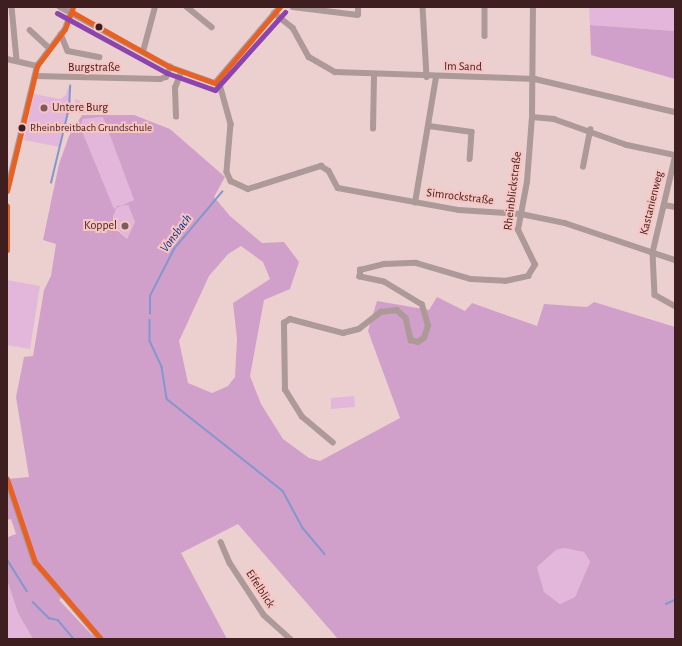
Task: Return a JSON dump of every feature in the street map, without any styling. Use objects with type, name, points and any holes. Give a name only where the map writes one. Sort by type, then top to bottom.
[{"type":"street","points":[[12,7],[16,27],[18,60]]},
{"type":"street","points":[[60,7],[73,10],[170,67],[211,82],[219,81],[280,7]]},
{"type":"street","points":[[143,52],[155,7]]},
{"type":"street","points":[[187,7],[212,27]]},
{"type":"street","points":[[293,7],[358,15],[358,7]]},
{"type":"street","points":[[423,7],[427,77]]},
{"type":"street","points":[[485,7],[485,36]]},
{"type":"street","name":"Rheinblickstraße","points":[[333,443],[302,417],[285,390],[284,323],[300,321],[342,333],[359,329],[381,312],[398,310],[406,318],[411,340],[421,341],[428,326],[422,305],[384,282],[360,277],[360,270],[406,262],[479,280],[505,281],[528,276],[535,265],[518,237],[535,79],[532,7]]},
{"type":"street","points":[[7,192],[37,66],[61,34],[73,10]]},
{"type":"street","name":"Im Sand","points":[[274,13],[293,28],[313,61],[335,72],[436,78],[535,79],[675,112]]},
{"type":"street","points":[[30,30],[49,48]]},
{"type":"street","points":[[61,34],[68,51],[99,57]]},
{"type":"street","points":[[7,58],[37,66]]},
{"type":"street","name":"Burgstraße","points":[[35,76],[75,79],[162,78],[170,67]]},
{"type":"street","points":[[176,117],[175,88],[181,72]]},
{"type":"street","points":[[373,129],[374,75]]},
{"type":"street","points":[[415,203],[436,78]]},
{"type":"street","name":"Simrockstraße","points":[[219,81],[231,117],[227,172],[231,181],[255,190],[302,169],[326,167],[338,188],[415,203],[521,214],[566,223],[675,260]]},
{"type":"street","points":[[532,116],[590,130],[627,145],[675,154]]},
{"type":"street","points":[[429,126],[472,132],[470,159]]},
{"type":"street","points":[[583,167],[590,130]]},
{"type":"street","name":"Kastanienweg","points":[[653,253],[675,159]]},
{"type":"street","points":[[664,205],[675,207]]},
{"type":"street","points":[[7,206],[7,250]]},
{"type":"street","points":[[653,253],[654,295],[675,306]]},
{"type":"street","points":[[7,479],[35,562],[101,639]]},
{"type":"street","name":"Eifelblick","points":[[221,542],[230,563],[264,615],[291,639]]},
{"type":"shaded area","points":[[589,7],[675,7],[675,31],[590,25]]},
{"type":"shaded area","points":[[590,25],[675,31],[675,79],[591,55]]},
{"type":"shaded area","points":[[69,86],[71,101],[60,147],[24,140],[34,94],[60,99],[66,95]]},
{"type":"shaded area","points":[[75,99],[80,101],[80,105],[96,106],[96,113],[77,113]]},
{"type":"shaded area","points":[[82,115],[134,115],[170,129],[225,177],[214,197],[230,216],[262,243],[284,242],[299,262],[290,289],[264,300],[250,376],[261,404],[283,439],[309,458],[320,461],[400,418],[368,331],[377,301],[429,310],[437,297],[465,311],[472,303],[537,326],[544,304],[587,307],[594,302],[675,327],[675,639],[338,639],[238,524],[181,553],[227,639],[33,639],[18,613],[7,580],[7,533],[8,537],[16,534],[11,519],[7,520],[7,479],[29,477],[16,397],[24,357],[33,356],[44,290],[51,276],[56,244],[43,240],[59,164],[69,136]],"holes":[[[103,117],[134,200],[122,206],[128,205],[135,222],[127,239],[118,231],[113,217],[116,208],[114,209],[80,126],[83,119]],[[241,246],[263,262],[270,279],[233,303],[237,339],[235,377],[228,386],[212,393],[188,383],[179,341],[209,276],[228,254]],[[564,548],[584,552],[590,562],[575,597],[560,604],[544,592],[537,567],[556,550]],[[62,597],[95,633],[92,635],[59,600]]]},
{"type":"shaded area","points":[[103,117],[134,200],[128,205],[135,222],[127,239],[114,225],[114,210],[80,126],[83,119]]},
{"type":"shaded area","points":[[7,280],[40,286],[30,349],[7,345]]},
{"type":"shaded area","points":[[354,396],[355,407],[331,409],[331,398]]},
{"type":"shaded area","points":[[564,548],[584,552],[590,562],[575,597],[560,604],[544,592],[537,567],[556,550]]},
{"type":"shaded area","points":[[7,580],[18,613],[33,639],[7,639]]},
{"type":"waterway","points":[[51,183],[69,108],[70,86]]},
{"type":"waterway","name":"Vonsbach","points":[[150,314],[150,296],[174,249],[222,192]]},
{"type":"waterway","points":[[150,320],[150,341],[162,367],[167,399],[283,491],[303,528],[325,554]]},
{"type":"waterway","points":[[7,559],[27,591]]},
{"type":"waterway","points":[[666,604],[675,600]]},
{"type":"waterway","points":[[33,602],[49,618],[58,620],[74,639]]},
{"type":"transit line","points":[[7,191],[37,66],[65,29],[73,7]]},
{"type":"transit line","points":[[72,12],[170,67],[215,83],[280,7]]},
{"type":"transit line","points":[[57,13],[167,73],[215,90],[285,12]]},
{"type":"transit line","points":[[7,206],[7,250]]},
{"type":"transit line","points":[[7,479],[35,562],[101,639]]},
{"type":"place","name":"Untere Burg","points":[[44,108]]},
{"type":"place","name":"Rheinbreitbach Grundschule","points":[[22,128]]},
{"type":"place","name":"Koppel","points":[[125,226]]}]
